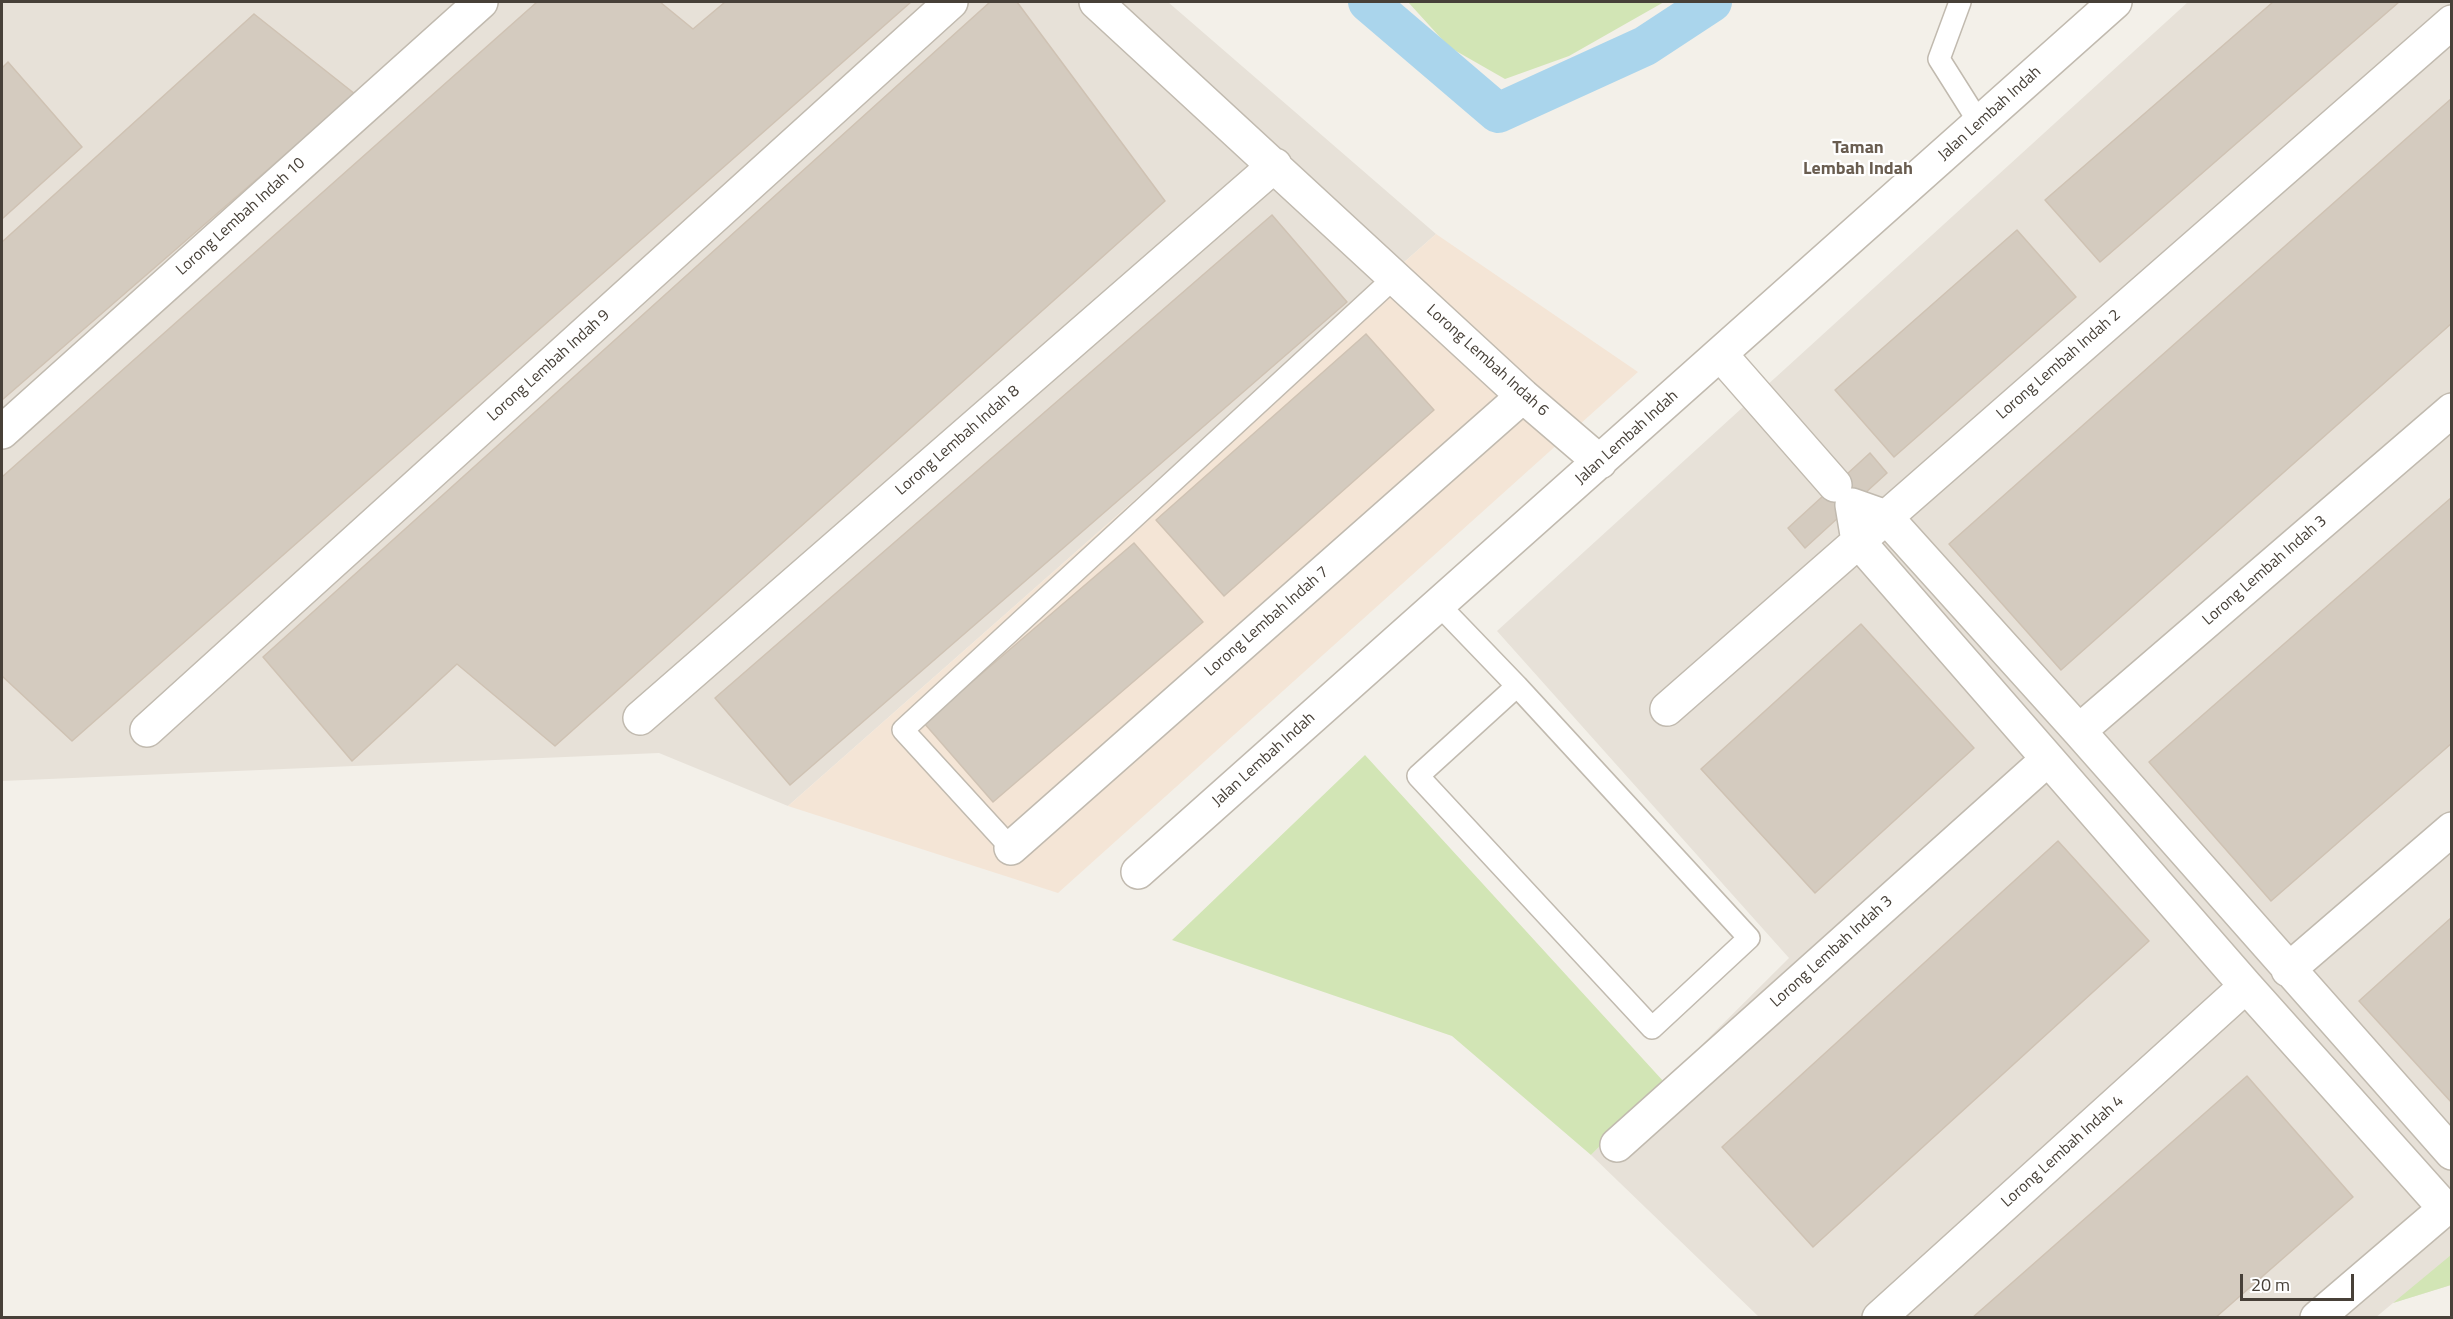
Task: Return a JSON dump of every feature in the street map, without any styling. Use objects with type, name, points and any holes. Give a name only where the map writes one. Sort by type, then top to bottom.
[{"type":"street","name":"Lorong Lembah Indah 10","points":[[2,432],[482,2]]},
{"type":"street","name":"Lorong Lembah Indah 9","points":[[147,730],[951,2]]},
{"type":"street","name":"Lorong Lembah Indah 6","points":[[1096,2],[1275,165],[1522,396],[1600,462]]},
{"type":"street","name":"Jalan Lembah Indah","points":[[1138,872],[2115,2]]},
{"type":"street","name":"Lorong Lembah Indah 2","points":[[1667,709],[2451,22]]},
{"type":"street","name":"Lorong Lembah Indah 8","points":[[640,718],[1275,165]]},
{"type":"street","points":[[1721,355],[1835,485]]},
{"type":"street","name":"Lorong Lembah Indah 7","points":[[1011,848],[1522,396]]},
{"type":"street","name":"Lorong Lembah Indah 3","points":[[2079,731],[2451,410]]},
{"type":"street","points":[[1886,517],[2079,731],[2451,1153]]},
{"type":"street","points":[[1858,541],[2246,986],[2446,1208],[2317,1317]]},
{"type":"street","name":"Lorong Lembah Indah 3","points":[[1617,1145],[2048,759]]},
{"type":"street","points":[[2288,970],[2451,829]]},
{"type":"street","name":"Lorong Lembah Indah 4","points":[[1879,1317],[2246,986]]},
{"type":"lane","points":[[1960,2],[1939,59],[1980,124]]},
{"type":"lane","points":[[1011,848],[903,730],[1385,268]]},
{"type":"lane","points":[[1439,605],[1517,686],[1749,938],[1652,1028],[1418,776],[1517,686]]},
{"type":"shaded area","points":[[2,2],[1168,2],[1436,234],[788,806],[659,753],[2,781]]},
{"type":"shaded area","points":[[2188,2],[2451,2],[2451,1285],[2393,1303],[2375,1318],[1759,1317],[1591,1155],[1789,958],[1497,631]]},
{"type":"shaded area","points":[[1436,234],[1638,372],[1058,893],[788,806]]},
{"type":"green space","points":[[1408,2],[1664,2],[1569,56],[1505,79],[1449,47]]},
{"type":"green space","points":[[1365,755],[1664,1082],[1591,1155],[1452,1036],[1172,940]]},
{"type":"green space","points":[[2451,1255],[2451,1285],[2393,1303]]},
{"type":"building","points":[[537,2],[660,2],[693,29],[725,2],[911,2],[72,741],[2,676],[2,477]]},
{"type":"building","points":[[990,2],[1017,2],[1165,201],[555,746],[457,664],[352,761],[263,657]]},
{"type":"building","points":[[2273,2],[2399,2],[2100,262],[2045,200]]},
{"type":"building","points":[[254,14],[355,94],[2,400],[2,242]]},
{"type":"building","points":[[8,62],[82,147],[2,219],[2,68]]},
{"type":"building","points":[[2452,98],[2452,323],[2061,670],[1949,544]]},
{"type":"building","points":[[1272,215],[1347,302],[790,785],[715,698]]},
{"type":"building","points":[[2017,230],[2076,297],[1894,457],[1835,390]]},
{"type":"building","points":[[1366,334],[1434,410],[1224,596],[1156,520]]},
{"type":"building","points":[[1870,453],[1887,473],[1805,548],[1788,528]]},
{"type":"building","points":[[2452,497],[2452,743],[2271,901],[2149,762]]},
{"type":"building","points":[[1134,543],[1203,622],[993,802],[924,723]]},
{"type":"building","points":[[1861,624],[1974,748],[1815,893],[1701,769]]},
{"type":"building","points":[[2058,841],[2149,941],[1813,1247],[1722,1147]]},
{"type":"building","points":[[2452,917],[2452,1103],[2359,1001]]},
{"type":"building","points":[[2247,1076],[2353,1197],[2215,1318],[1972,1318]]},
{"type":"waterway","points":[[1368,2],[1498,113],[1645,46],[1712,2]]},
{"type":"district","name":"Taman Lembah Indah","points":[[1858,159]]}]
